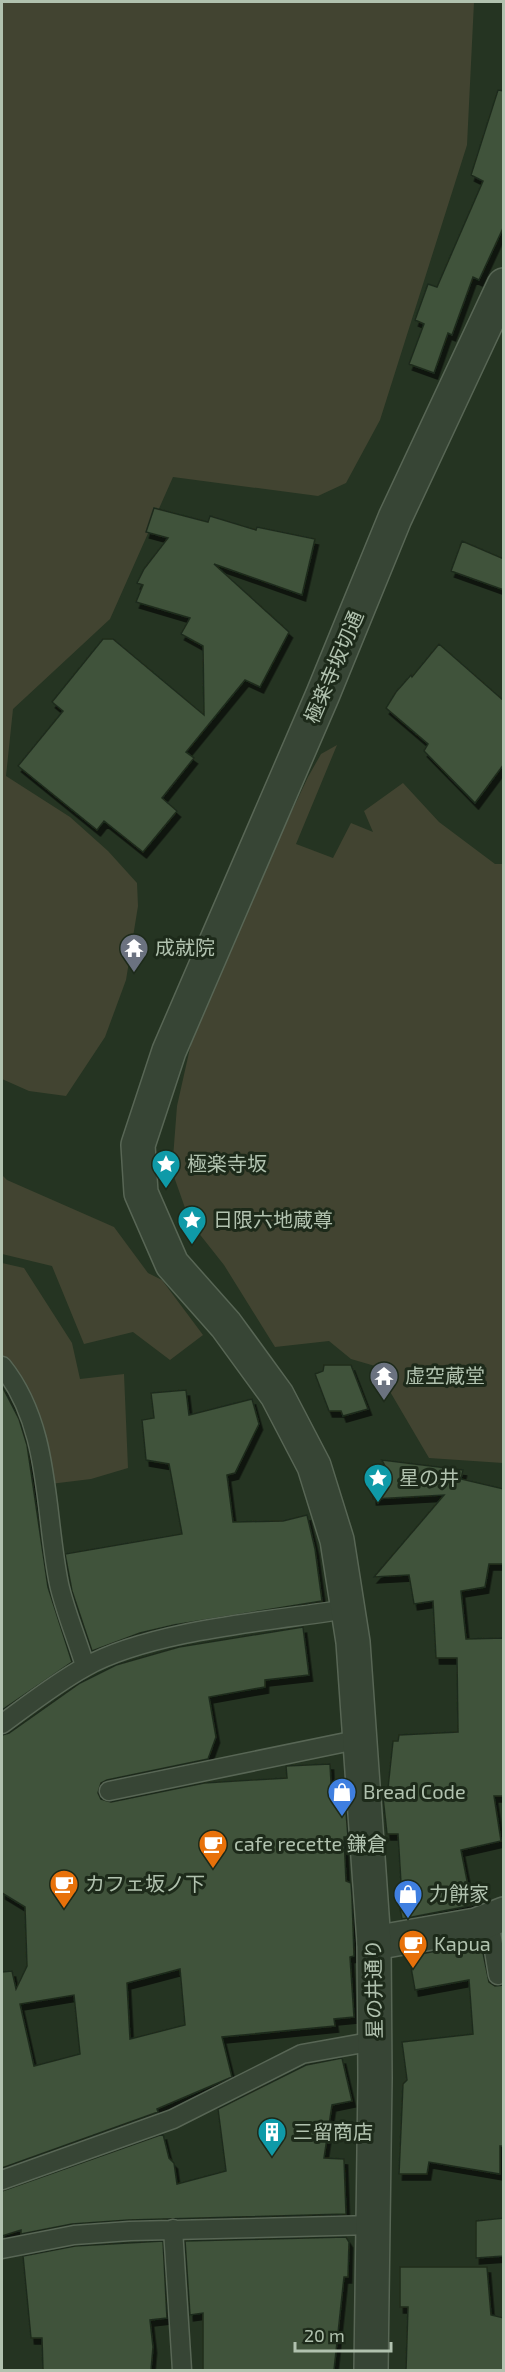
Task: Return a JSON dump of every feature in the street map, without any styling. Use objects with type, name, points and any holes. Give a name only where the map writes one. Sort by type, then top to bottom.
[{"type":"street","name":"極楽寺坂切通","points":[[348,1609],[337,1540],[314,1466],[277,1395],[226,1325],[172,1264],[141,1193],[138,1145],[169,1051],[323,694],[395,518],[504,285]]},
{"type":"street","name":"星の井通り","points":[[348,1609],[361,1739],[374,1943],[374,2225],[371,2370]]},
{"type":"street","points":[[374,1943],[476,1925],[496,1917]]},
{"type":"lane","points":[[2,1366],[28,1405],[49,1505],[59,1584],[85,1666]]},
{"type":"lane","points":[[2,1724],[85,1666],[170,1637],[348,1609]]},
{"type":"lane","points":[[109,1791],[361,1739]]},
{"type":"lane","points":[[496,1917],[498,1975]]},
{"type":"lane","points":[[2,2180],[173,2119],[302,2054],[375,2041]]},
{"type":"lane","points":[[2,2249],[75,2235],[173,2229],[269,2230],[374,2225]]},
{"type":"lane","points":[[173,2229],[183,2370]]},
{"type":"green space","points":[[2,2],[474,2],[467,145],[380,420],[346,483],[318,496],[173,477],[110,619],[13,709],[6,776],[70,817],[108,851],[137,883],[138,906],[126,980],[105,1037],[66,1096],[29,1091],[2,1079]]},
{"type":"green space","points":[[337,745],[296,844],[333,858],[351,823],[373,832],[364,811],[403,783],[439,822],[495,864],[503,864],[503,1463],[429,1458],[375,1366],[351,1359],[329,1341],[275,1347],[224,1265],[190,1222],[172,1171],[177,1106],[199,1008],[308,777],[321,754]]},
{"type":"green space","points":[[2,1175],[7,1180],[114,1227],[148,1273],[162,1280],[203,1335],[170,1360],[133,1332],[84,1344],[52,1266],[2,1254]]},
{"type":"green space","points":[[2,1263],[24,1268],[72,1343],[80,1379],[124,1374],[128,1468],[91,1479],[50,1484],[2,1373]]},
{"type":"building","points":[[498,90],[504,91],[504,226],[479,280],[473,277],[452,335],[448,333],[434,373],[409,364],[424,324],[415,320],[428,284],[437,287],[483,181],[471,175]]},
{"type":"building","points":[[154,508],[208,522],[210,516],[256,530],[257,527],[315,539],[302,595],[214,564],[289,632],[260,687],[245,680],[186,752],[194,758],[162,798],[177,811],[143,852],[104,821],[97,830],[18,766],[63,711],[52,702],[103,639],[113,639],[204,715],[203,646],[181,634],[190,618],[136,602],[143,585],[137,583],[144,569],[168,538],[146,532]]},
{"type":"building","points":[[462,541],[504,559],[504,590],[451,571]]},
{"type":"building","points":[[439,644],[504,701],[504,764],[475,803],[424,751],[428,744],[386,708],[396,692],[411,675],[412,677]]},
{"type":"building","points":[[324,1365],[351,1365],[368,1409],[343,1416],[341,1411],[329,1411],[315,1374],[323,1371]]},
{"type":"building","points":[[2,1386],[19,1419],[27,1445],[48,1587],[72,1662],[2,1710]]},
{"type":"building","points":[[186,1390],[189,1415],[252,1399],[259,1424],[235,1473],[227,1475],[233,1522],[283,1521],[307,1515],[315,1549],[322,1601],[174,1625],[140,1633],[92,1651],[72,1591],[65,1554],[182,1534],[169,1464],[146,1460],[142,1420],[154,1418],[151,1393]]},
{"type":"building","points":[[382,1460],[463,1470],[461,1479],[504,1489],[504,1564],[489,1564],[485,1587],[461,1591],[466,1639],[504,1638],[504,1796],[494,1796],[501,1841],[461,1850],[471,1901],[479,1904],[402,1919],[398,1898],[402,1899],[398,1834],[387,1834],[383,1797],[387,1797],[393,1741],[398,1741],[399,1735],[458,1732],[457,1658],[436,1658],[433,1601],[414,1604],[409,1575],[374,1577],[444,1495],[373,1499],[371,1473],[388,1472]]},
{"type":"building","points":[[303,1627],[309,1675],[265,1680],[265,1687],[209,1697],[216,1737],[208,1759],[107,1780],[101,1783],[98,1793],[101,1799],[111,1802],[204,1783],[287,1778],[286,1766],[330,1764],[332,1800],[345,1799],[348,1837],[344,1837],[346,1881],[351,1883],[352,1897],[354,1956],[350,1957],[354,2017],[334,2019],[335,2026],[222,2037],[232,2077],[157,2109],[158,2112],[2,2168],[2,1972],[12,1971],[16,1989],[27,1966],[25,1907],[2,1893],[2,1735],[9,1733],[80,1683],[116,1665],[179,1647]],"holes":[[[180,1969],[185,2025],[130,2039],[127,1983]],[[74,1995],[80,2054],[34,2066],[20,2004]]]},
{"type":"building","points":[[481,1943],[489,1982],[495,1986],[504,1985],[504,2146],[500,2146],[500,2174],[429,2162],[427,2174],[399,2174],[403,2084],[407,2080],[402,2042],[473,2034],[469,1980],[415,1990],[409,1956]]},
{"type":"building","points":[[342,2058],[352,2101],[332,2105],[324,2158],[344,2159],[346,2214],[129,2220],[72,2224],[21,2234],[21,2230],[2,2236],[2,2191],[163,2134],[169,2158],[174,2163],[177,2184],[226,2171],[218,2109],[306,2065]]},
{"type":"building","points":[[504,2218],[504,2256],[476,2258],[476,2221]]},
{"type":"building","points":[[346,2237],[349,2242],[348,2277],[344,2277],[334,2370],[203,2370],[203,2313],[190,2315],[185,2241]]},
{"type":"building","points":[[163,2241],[167,2318],[150,2320],[153,2347],[151,2370],[43,2370],[42,2338],[31,2338],[23,2256],[75,2246]]},
{"type":"building","points":[[400,2267],[487,2267],[491,2315],[504,2318],[504,2370],[406,2370],[408,2307],[400,2307]]},
{"type":"place","name":"成就院","points":[[134,974]]},
{"type":"place","name":"極楽寺坂","points":[[166,1190]]},
{"type":"place","name":"日限六地蔵尊","points":[[192,1246]]},
{"type":"place","name":"虚空蔵堂","points":[[384,1402]]},
{"type":"place","name":"星の井","points":[[378,1504]]},
{"type":"place","name":"Bread Code","points":[[342,1818]]},
{"type":"place","name":"cafe recette 鎌倉","points":[[213,1870]]},
{"type":"place","name":"カフェ坂ノ下","points":[[64,1910]]},
{"type":"place","name":"力餅家","points":[[408,1920]]},
{"type":"place","name":"Kapua","points":[[413,1970]]},
{"type":"place","name":"三留商店","points":[[272,2158]]}]
